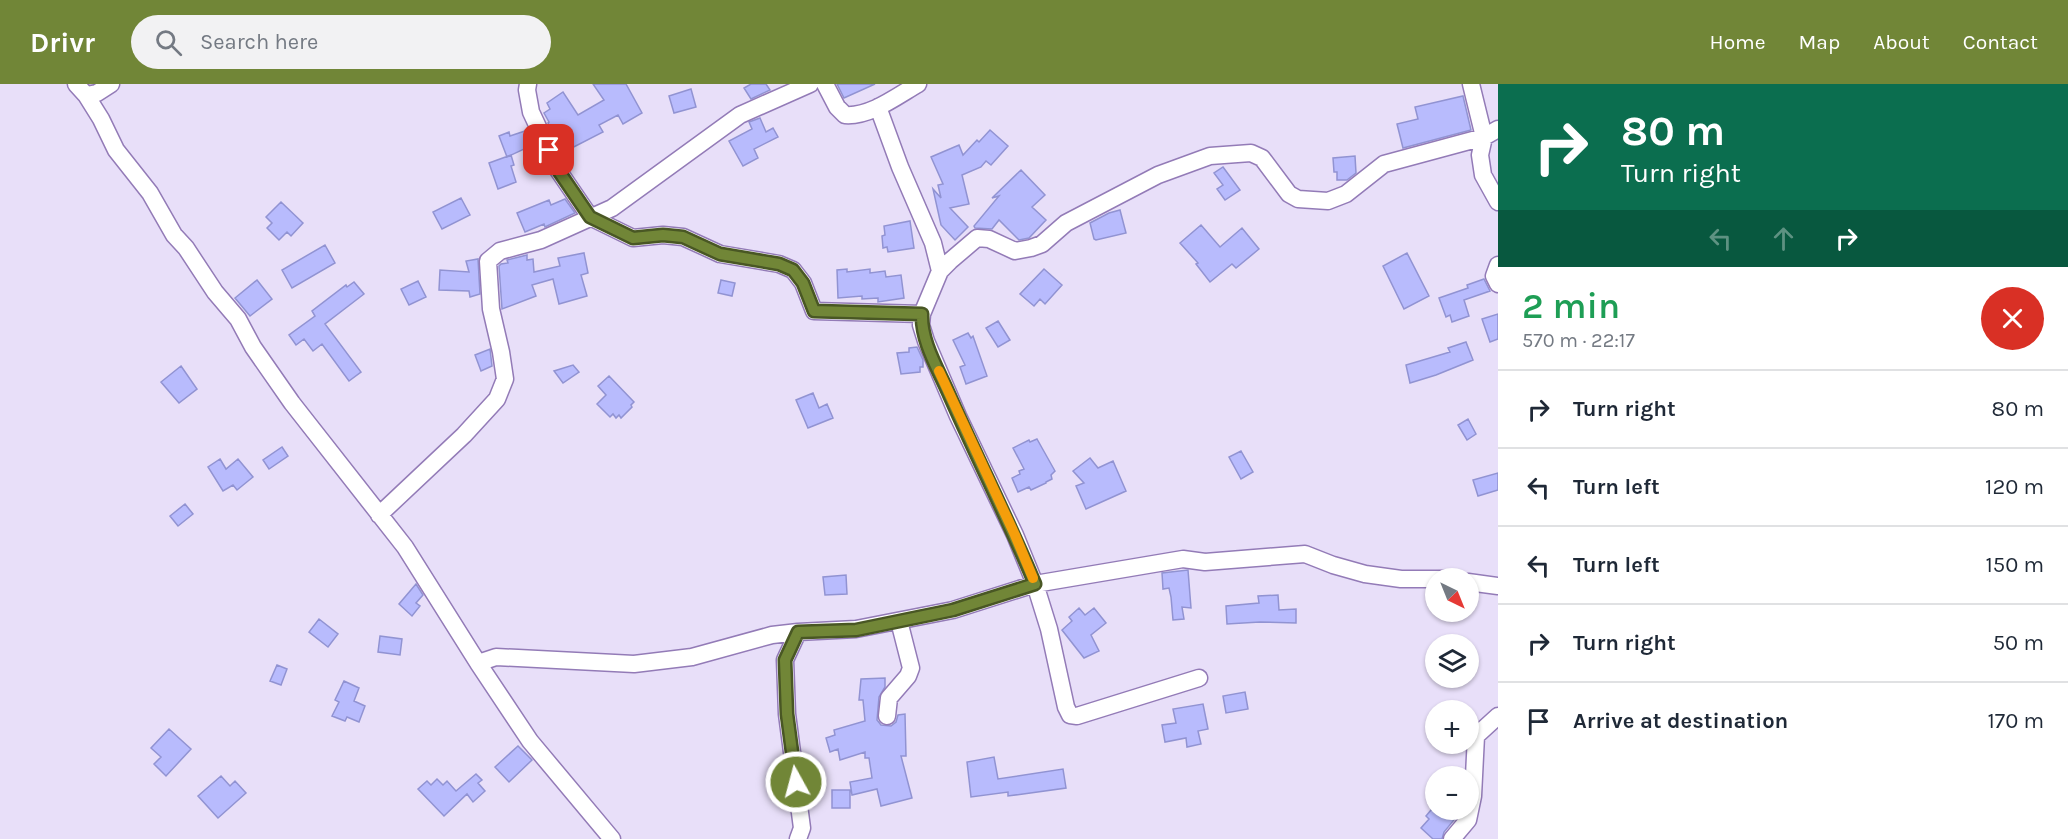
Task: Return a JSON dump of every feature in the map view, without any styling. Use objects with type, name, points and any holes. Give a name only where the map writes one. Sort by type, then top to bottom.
[{"type":"street","points":[[81,90],[97,93],[111,84]]},
{"type":"street","points":[[528,84],[531,112],[558,170],[590,217],[633,238],[663,235],[683,237],[720,254],[779,264],[793,270],[803,283],[814,311],[922,314]]},
{"type":"street","points":[[379,514],[464,435],[497,399],[504,379],[501,352],[491,309],[488,261],[500,251],[541,240],[612,208],[740,115],[810,84]]},
{"type":"street","points":[[825,84],[837,107],[845,115],[853,116],[878,107],[918,84]]},
{"type":"street","points":[[1471,84],[1491,133]]},
{"type":"street","points":[[81,90],[101,119],[117,150],[150,193],[174,235],[186,248],[215,292],[238,319],[292,403],[405,547],[530,741],[612,839]]},
{"type":"street","points":[[878,107],[900,167],[933,243],[940,272]]},
{"type":"street","points":[[1491,133],[1479,155],[1483,176],[1498,202]]},
{"type":"street","points":[[1199,678],[1077,716],[1070,715],[1066,707],[1049,629],[1035,584],[1015,535],[958,416],[921,325],[922,314],[940,272],[977,238],[989,239],[1015,251],[1031,248],[1042,244],[1066,224],[1158,175],[1210,156],[1251,153],[1262,158],[1289,194],[1298,199],[1328,201],[1346,194],[1384,164],[1491,133]]},
{"type":"street","points":[[1498,265],[1494,276],[1498,284]]},
{"type":"street","points":[[478,663],[496,657],[634,664],[692,657],[772,635],[856,630],[953,610],[1035,584],[1183,559],[1205,562],[1305,554],[1365,574],[1401,579],[1425,579]]},
{"type":"street","points":[[1479,583],[1498,586]]},
{"type":"street","points":[[887,716],[890,698],[908,676],[911,668],[899,621]]},
{"type":"street","points":[[798,632],[785,660],[787,714],[802,828],[798,839]]},
{"type":"street","points":[[1452,839],[1468,820],[1473,796],[1476,736],[1498,716]]},
{"type":"building","points":[[593,84],[626,84],[642,113],[623,124],[618,115],[599,125],[603,132],[564,152],[554,137],[544,113],[550,109],[547,103],[563,92],[578,115],[604,100]]},
{"type":"building","points":[[751,84],[766,84],[770,90],[751,99],[744,88]]},
{"type":"building","points":[[837,84],[875,84],[844,98]]},
{"type":"building","points":[[691,89],[696,107],[674,113],[669,96]]},
{"type":"building","points":[[1463,96],[1471,130],[1403,148],[1397,124],[1418,119],[1415,107]]},
{"type":"building","points":[[760,118],[766,132],[773,128],[778,137],[754,149],[758,158],[743,166],[729,141],[752,129],[749,122]]},
{"type":"building","points":[[528,130],[535,144],[507,157],[499,136],[509,132],[510,136]]},
{"type":"building","points":[[990,130],[1008,146],[991,165],[986,161],[981,167],[962,175],[969,204],[950,208],[968,227],[955,240],[941,225],[933,189],[941,198],[938,185],[943,184],[931,157],[959,145],[963,155]]},
{"type":"building","points":[[511,155],[514,165],[511,166],[516,182],[498,189],[489,163]]},
{"type":"building","points":[[1355,156],[1356,173],[1347,180],[1337,180],[1333,158]]},
{"type":"building","points":[[1223,167],[1240,190],[1225,200],[1217,189],[1223,185],[1214,173]]},
{"type":"building","points":[[1021,170],[1045,195],[1032,207],[1046,220],[1029,238],[1019,240],[999,220],[992,229],[975,228],[974,226],[999,196],[992,198]]},
{"type":"building","points":[[461,198],[470,215],[442,229],[433,212]]},
{"type":"building","points":[[565,199],[575,213],[545,227],[544,224],[525,232],[517,213],[549,200],[551,205]]},
{"type":"building","points":[[281,202],[303,223],[291,236],[287,232],[279,240],[267,228],[272,223],[266,217]]},
{"type":"building","points":[[1120,210],[1126,233],[1094,239],[1090,223]]},
{"type":"building","points":[[910,221],[914,248],[888,252],[887,247],[883,248],[884,226]]},
{"type":"building","points":[[1201,225],[1220,247],[1242,228],[1259,249],[1236,268],[1232,264],[1210,282],[1196,264],[1198,263],[1180,243]]},
{"type":"building","points":[[325,245],[335,263],[292,288],[282,270]]},
{"type":"building","points":[[584,253],[588,273],[581,275],[587,296],[559,304],[553,279],[532,285],[536,296],[502,309],[499,266],[501,264],[508,263],[507,260],[527,255],[527,260],[533,259],[534,272],[560,266],[558,258]]},
{"type":"building","points":[[1407,253],[1429,296],[1404,309],[1383,266]]},
{"type":"building","points":[[478,259],[480,294],[470,297],[469,291],[439,290],[440,270],[469,272],[466,261]]},
{"type":"building","points":[[847,269],[847,272],[870,269],[870,273],[885,271],[886,277],[901,275],[904,298],[878,302],[878,298],[862,299],[862,296],[838,298],[837,270]]},
{"type":"building","points":[[1044,269],[1062,285],[1045,304],[1040,299],[1034,306],[1020,294]]},
{"type":"building","points":[[1484,279],[1490,291],[1464,300],[1469,316],[1452,322],[1450,315],[1446,317],[1439,298],[1468,288],[1467,285]]},
{"type":"building","points":[[257,280],[272,299],[250,316],[235,298]]},
{"type":"building","points":[[721,280],[735,283],[732,296],[718,293]]},
{"type":"building","points":[[418,281],[426,297],[409,305],[401,289]]},
{"type":"building","points":[[354,282],[364,294],[325,324],[361,372],[349,381],[322,344],[313,351],[304,339],[296,345],[289,335],[315,316],[312,311],[346,285],[347,287]]},
{"type":"building","points":[[1498,314],[1498,339],[1490,342],[1482,319]]},
{"type":"building","points":[[998,321],[1010,340],[998,347],[986,328]]},
{"type":"building","points":[[968,333],[971,338],[973,336],[987,376],[966,384],[960,367],[965,365],[953,340]]},
{"type":"building","points":[[1466,342],[1473,360],[1410,383],[1406,365],[1450,352],[1448,348]]},
{"type":"building","points":[[917,347],[923,360],[923,367],[920,367],[920,372],[901,374],[897,353],[909,352],[909,348]]},
{"type":"building","points":[[490,349],[492,366],[481,371],[475,355]]},
{"type":"building","points":[[573,365],[579,372],[563,383],[554,371]]},
{"type":"building","points":[[181,366],[197,389],[179,403],[161,382]]},
{"type":"building","points":[[609,376],[634,402],[621,418],[619,415],[616,418],[613,414],[610,417],[597,404],[606,395],[598,386]]},
{"type":"building","points":[[813,393],[819,408],[827,404],[833,418],[808,428],[796,400]]},
{"type":"building","points":[[1468,419],[1476,434],[1467,440],[1458,425]]},
{"type":"building","points":[[1037,439],[1055,471],[1051,475],[1052,479],[1046,483],[1031,490],[1029,487],[1018,492],[1012,478],[1024,469],[1013,448],[1029,440],[1030,442]]},
{"type":"building","points":[[282,447],[288,456],[269,469],[263,460]]},
{"type":"building","points":[[1241,451],[1253,472],[1241,479],[1229,457]]},
{"type":"building","points":[[1090,458],[1098,468],[1113,461],[1126,491],[1086,509],[1076,486],[1084,483],[1073,471]]},
{"type":"building","points":[[220,459],[226,469],[238,459],[253,477],[237,490],[233,485],[223,491],[208,467]]},
{"type":"building","points":[[1498,473],[1498,490],[1478,496],[1473,480]]},
{"type":"building","points":[[185,504],[193,514],[178,526],[170,516]]},
{"type":"building","points":[[1188,570],[1191,608],[1182,607],[1184,619],[1173,620],[1169,588],[1163,589],[1162,573]]},
{"type":"building","points":[[846,575],[847,594],[825,595],[823,577]]},
{"type":"building","points":[[416,584],[423,595],[416,603],[420,606],[412,616],[399,604]]},
{"type":"building","points":[[1278,595],[1279,610],[1296,609],[1296,623],[1227,624],[1226,606],[1259,603],[1258,596]]},
{"type":"building","points":[[1079,608],[1085,615],[1094,608],[1106,623],[1091,635],[1099,651],[1084,658],[1062,630],[1072,621],[1069,617]]},
{"type":"building","points":[[319,619],[338,634],[328,647],[309,632]]},
{"type":"building","points":[[380,636],[402,639],[400,655],[378,652]]},
{"type":"building","points":[[277,665],[287,669],[281,685],[270,681]]},
{"type":"building","points":[[885,678],[885,687],[879,697],[877,720],[881,725],[891,726],[896,722],[898,715],[905,714],[906,756],[901,756],[912,798],[881,806],[877,789],[852,795],[850,782],[872,778],[869,758],[865,758],[865,752],[840,760],[838,749],[830,752],[826,738],[835,735],[834,730],[865,721],[863,700],[859,700],[861,679]]},
{"type":"building","points":[[344,681],[359,688],[354,701],[365,706],[359,722],[347,717],[345,721],[332,716],[339,702],[335,700]]},
{"type":"building","points":[[1245,692],[1248,709],[1226,713],[1223,696]]},
{"type":"building","points":[[1203,704],[1208,729],[1198,731],[1201,744],[1187,747],[1186,738],[1165,742],[1162,725],[1176,723],[1173,709]]},
{"type":"building","points":[[169,729],[191,749],[166,776],[154,764],[161,757],[151,748]]},
{"type":"building","points":[[518,746],[532,760],[509,782],[495,767]]},
{"type":"building","points":[[994,757],[998,779],[1063,769],[1066,788],[1008,796],[1008,792],[971,797],[967,762]]},
{"type":"building","points":[[476,774],[482,780],[478,783],[485,791],[473,802],[467,794],[444,816],[418,789],[427,781],[431,785],[437,779],[443,785],[447,781],[456,791]]},
{"type":"building","points":[[221,776],[230,786],[235,781],[246,793],[218,818],[198,796]]},
{"type":"building","points":[[832,790],[850,790],[850,808],[832,808]]},
{"type":"building","points":[[1428,820],[1454,820],[1444,832],[1442,839],[1433,839],[1421,828]]},
{"type":"slow traffic","points":[[939,371],[1033,578]]},
{"type":"route","points":[[549,150],[558,170],[590,217],[633,238],[663,235],[683,237],[720,254],[779,264],[793,270],[803,283],[814,311],[922,314],[921,325],[926,341],[958,416],[1015,535],[1035,584],[953,610],[856,630],[798,632],[785,660],[787,714],[796,782]]}]
